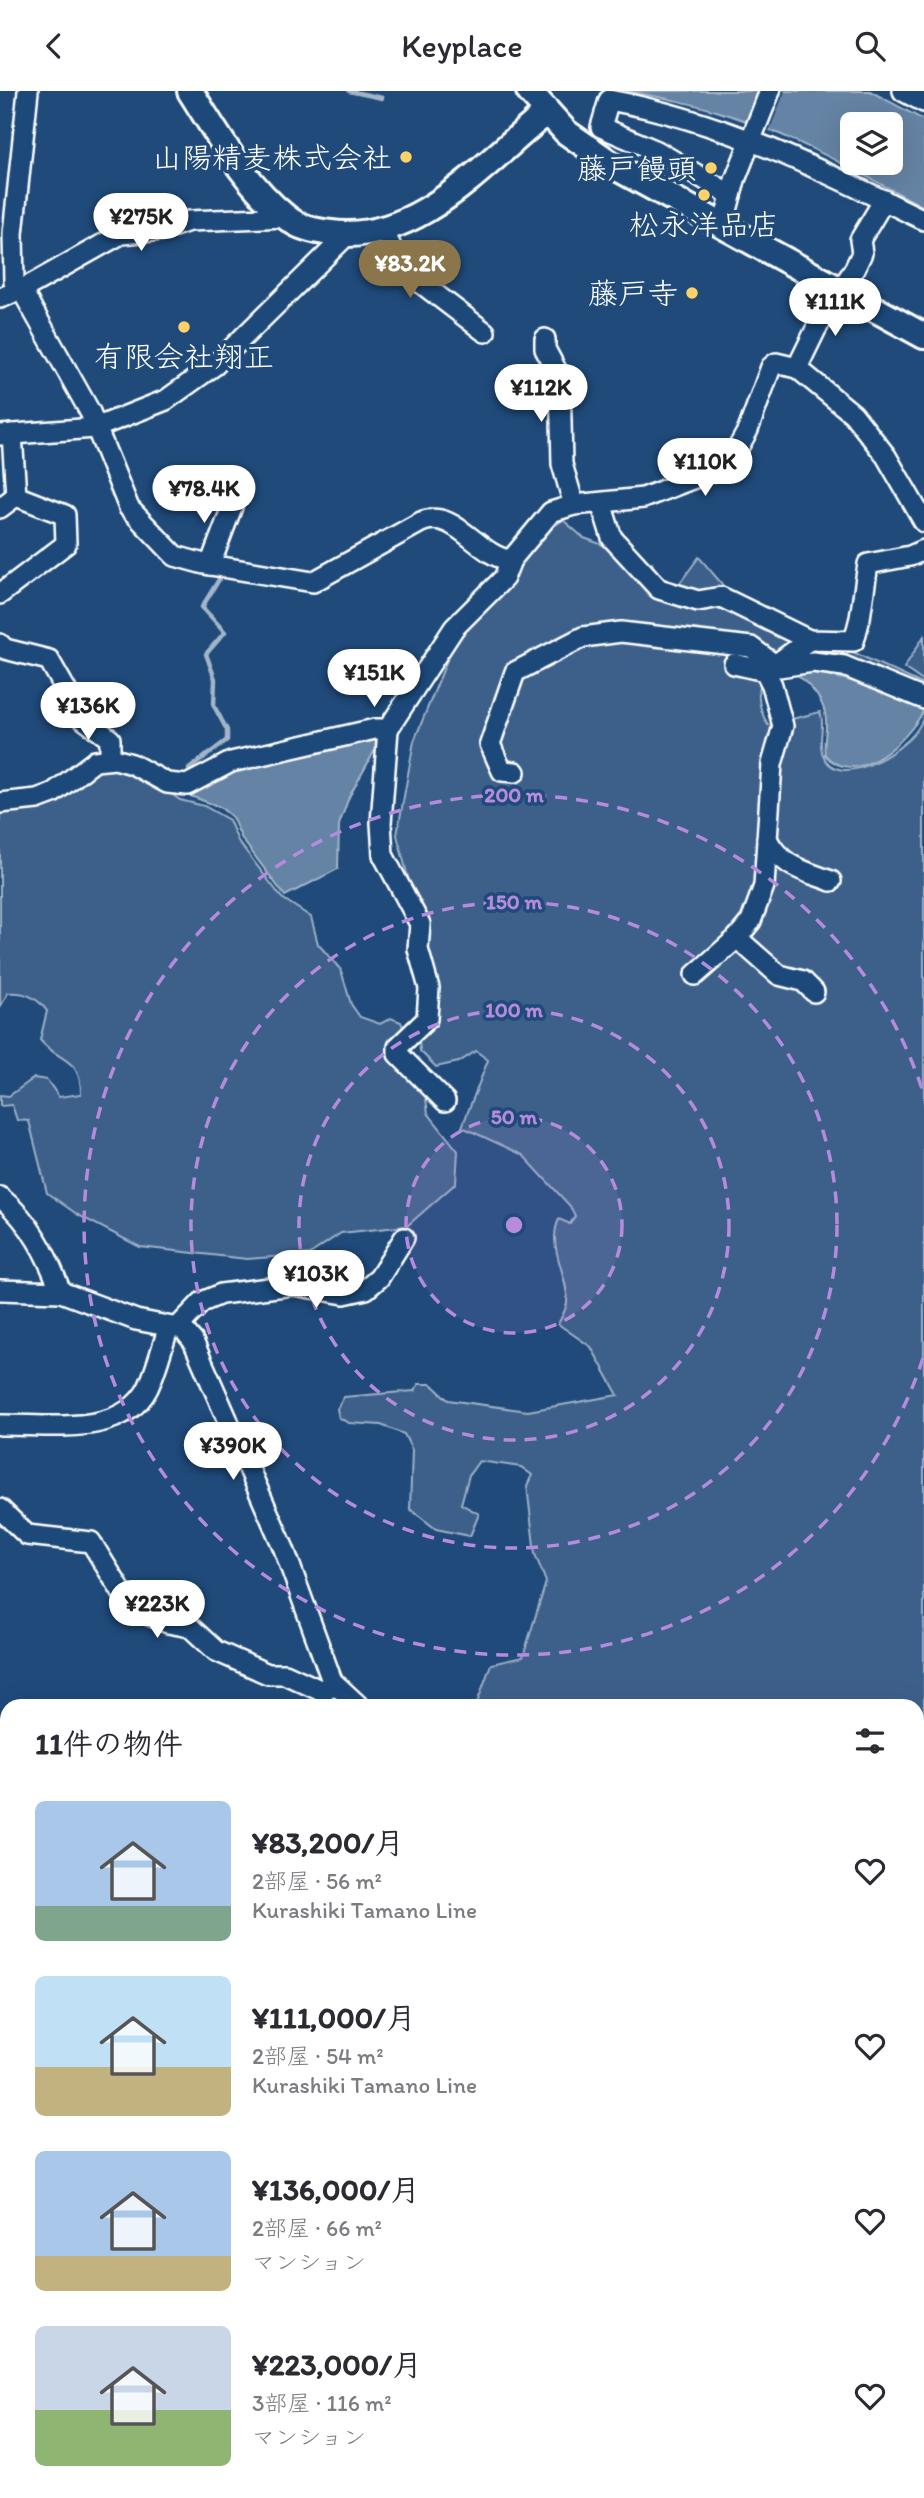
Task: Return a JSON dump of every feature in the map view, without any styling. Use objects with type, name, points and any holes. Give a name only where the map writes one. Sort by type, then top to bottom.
[{"type":"main road","points":[[190,91],[254,186],[286,217],[311,231],[347,235],[384,231],[435,205],[547,113]]},
{"type":"main road","points":[[529,91],[566,132],[619,169],[924,335]]},
{"type":"street","points":[[28,91],[13,234],[14,282],[89,412],[129,508],[175,556],[212,561],[307,582],[320,581],[427,519],[448,523],[494,554],[511,560]]},
{"type":"street","points":[[723,226],[730,195],[770,91]]},
{"type":"street","points":[[903,91],[924,102]]},
{"type":"street","points":[[730,195],[657,151],[601,127],[610,100],[689,117],[752,137],[924,220]]},
{"type":"street","points":[[797,368],[862,253],[860,240],[884,200]]},
{"type":"street","points":[[0,298],[20,291],[121,234],[163,230],[189,221],[286,217]]},
{"type":"street","points":[[384,231],[400,267],[485,332]]},
{"type":"street","points":[[16,496],[6,434],[95,428],[166,400],[215,365],[347,235]]},
{"type":"street","points":[[545,339],[545,349],[559,377],[562,464],[574,505]]},
{"type":"street","points":[[445,1101],[398,1054],[398,1047],[427,1020],[429,988],[418,949],[421,923],[383,855],[381,824],[388,729],[454,628],[504,578],[511,560],[551,512],[574,505],[643,498],[723,467],[734,455],[748,430],[771,367],[776,363],[797,368],[853,414],[886,456],[924,522]]},
{"type":"street","points":[[0,508],[16,496]]},
{"type":"street","points":[[0,594],[66,544],[65,515],[16,496]]},
{"type":"street","points":[[601,503],[612,538],[659,589],[698,601],[721,597],[809,640],[854,641],[868,563],[910,556],[924,549]]},
{"type":"street","points":[[212,561],[232,507]]},
{"type":"street","points":[[515,772],[502,771],[490,744],[516,672],[583,637],[621,632],[751,647],[770,668],[783,726],[772,764],[764,886],[751,921],[737,938],[695,975]]},
{"type":"street","points":[[770,668],[809,640]]},
{"type":"street","points":[[0,644],[5,649],[49,660],[82,719],[110,739],[110,759]]},
{"type":"street","points":[[734,664],[770,668],[813,662],[844,666],[924,699]]},
{"type":"street","points":[[0,803],[37,799],[53,793],[95,761],[110,759],[132,764],[167,783],[192,783],[231,762],[375,729],[388,729]]},
{"type":"street","points":[[767,839],[776,856],[785,862],[831,881]]},
{"type":"street","points":[[737,938],[779,975],[803,981],[814,992]]},
{"type":"street","points":[[0,1196],[20,1212],[47,1256],[61,1291]]},
{"type":"street","points":[[0,1425],[103,1423],[129,1411],[147,1389],[173,1328],[202,1302],[221,1294],[293,1285],[344,1294],[366,1289],[379,1278],[404,1238]]},
{"type":"street","points":[[0,1290],[61,1291],[136,1320],[183,1329],[193,1341],[284,1549],[332,1681],[351,1699]]},
{"type":"street","points":[[0,1509],[26,1535],[91,1542],[126,1599],[141,1611],[168,1623],[190,1627],[216,1651],[268,1674],[285,1674],[324,1692],[332,1681]]},
{"type":"shaded area","points":[[626,91],[870,91],[924,120],[924,207],[863,175],[903,175],[903,112],[840,112],[840,163],[751,123],[676,101]]},
{"type":"shaded area","points":[[563,520],[584,538],[652,563],[659,580],[676,588],[699,557],[722,584],[730,610],[793,639],[763,679],[759,689],[761,711],[768,725],[820,712],[821,749],[831,765],[842,770],[855,769],[884,757],[909,739],[924,716],[924,1699],[478,1699],[491,1664],[523,1657],[546,1582],[535,1554],[527,1486],[532,1475],[521,1467],[479,1461],[469,1475],[461,1504],[479,1514],[470,1536],[436,1529],[410,1509],[412,1450],[404,1434],[381,1425],[349,1423],[339,1418],[337,1409],[344,1397],[414,1391],[419,1384],[431,1384],[448,1400],[528,1411],[618,1395],[591,1347],[558,1324],[565,1311],[567,1293],[556,1251],[556,1229],[559,1219],[570,1224],[575,1216],[570,1206],[523,1155],[462,1127],[488,1060],[476,1051],[459,1062],[436,1067],[420,1051],[419,1040],[432,1027],[416,908],[397,835],[414,741],[458,633],[513,580],[520,565],[550,529]]},
{"type":"shaded area","points":[[924,636],[924,682],[904,668]]},
{"type":"shaded area","points":[[808,646],[851,651],[924,685],[924,692],[793,659]]},
{"type":"shaded area","points":[[806,670],[852,681],[924,710],[906,735],[880,757],[852,767],[838,764],[825,755],[825,713],[817,695],[799,676]]},
{"type":"shaded area","points":[[371,739],[380,741],[349,797],[339,825],[338,869],[285,896],[242,839],[232,817],[220,807],[188,795],[227,773]]},
{"type":"shaded area","points":[[116,767],[163,788],[180,800],[204,806],[229,820],[238,841],[282,898],[311,917],[318,944],[341,970],[351,1004],[360,1017],[380,1024],[391,1018],[401,1022],[406,1034],[393,1044],[425,1091],[428,1113],[458,1151],[456,1183],[407,1226],[341,1233],[310,1254],[247,1259],[140,1247],[78,1215],[47,1193],[29,1121],[17,1120],[12,1105],[0,1106],[0,1095],[9,1096],[34,1078],[47,1080],[59,1097],[81,1094],[80,1082],[73,1066],[40,1040],[47,1011],[39,1002],[25,994],[8,993],[0,1007],[0,809],[98,768]]},
{"type":"pier","points":[[759,91],[785,91],[768,134],[746,125]]},
{"type":"waterway","points":[[349,91],[382,98]]},
{"type":"waterway","points":[[190,776],[189,769],[227,740],[227,730],[214,706],[215,679],[206,654],[225,632],[202,607],[223,573]]},
{"type":"place","name":"山陽精麦株式会社","points":[[406,157]]},
{"type":"place","name":"藤戸饅頭","points":[[711,168]]},
{"type":"place","name":"松永洋品店","points":[[704,195]]},
{"type":"place","name":"藤戸寺","points":[[692,293]]},
{"type":"place","name":"有限会社翔正","points":[[184,327]]}]
